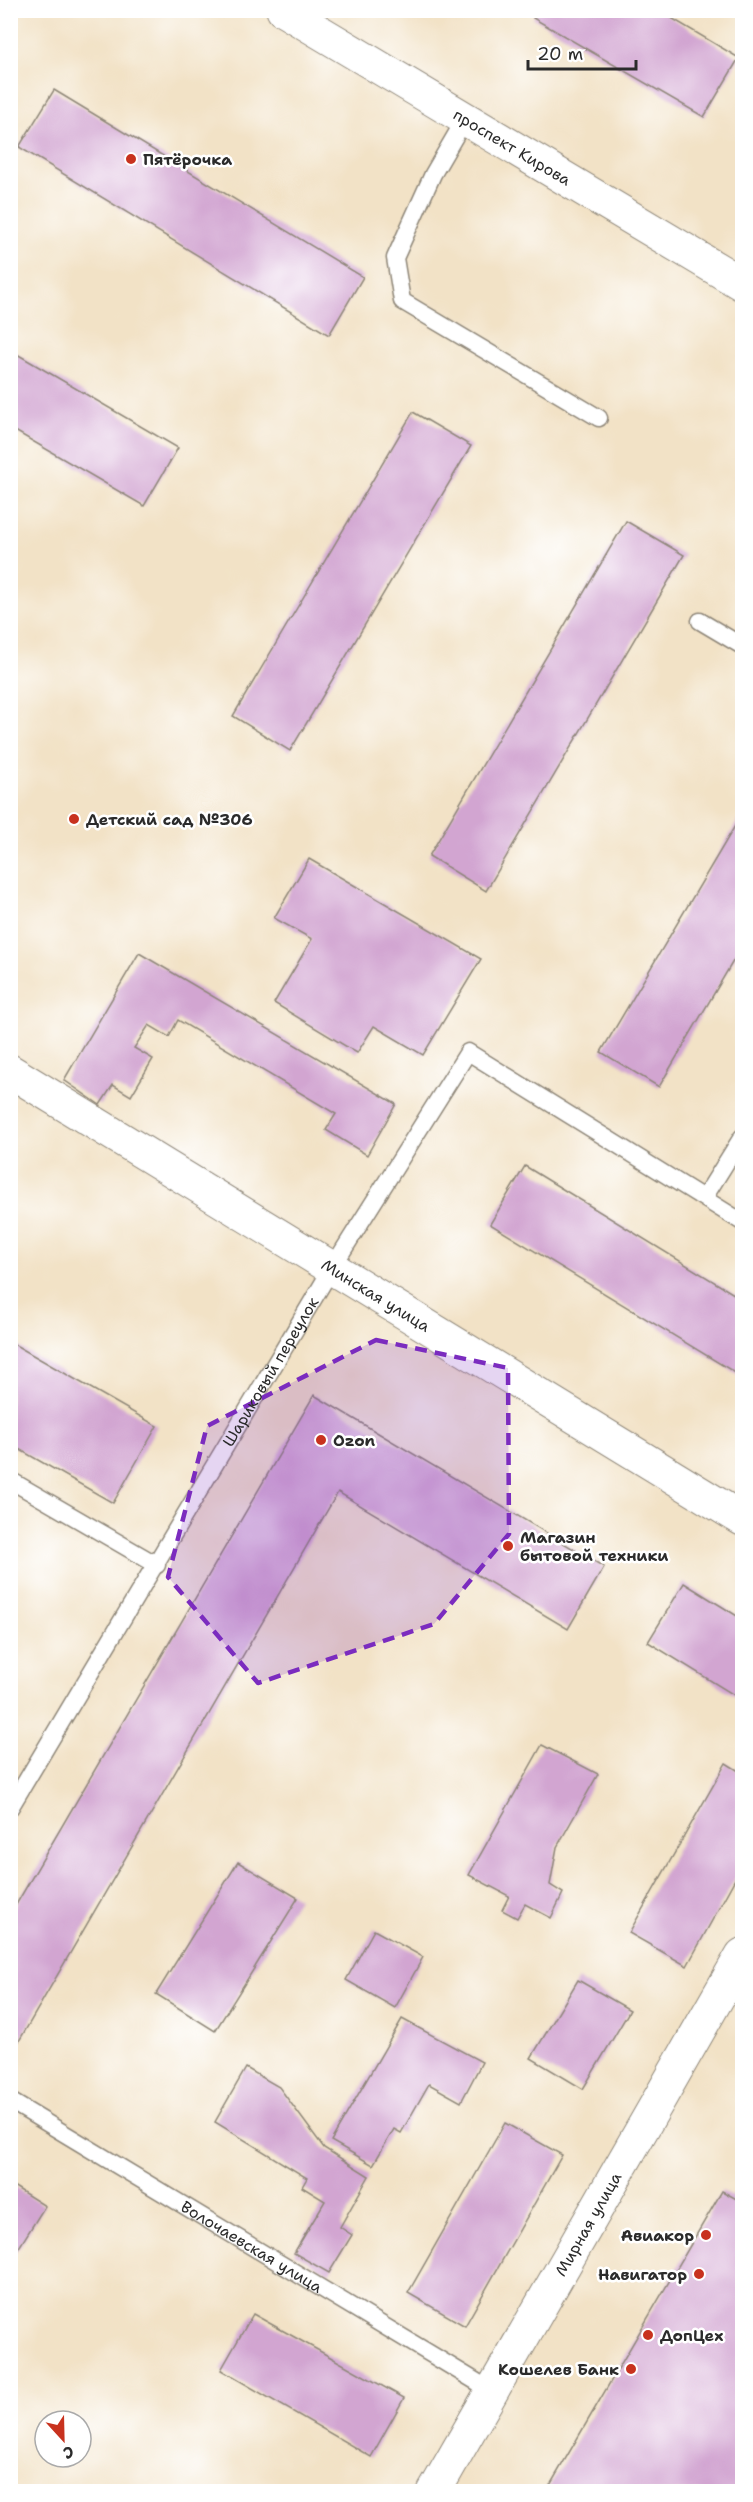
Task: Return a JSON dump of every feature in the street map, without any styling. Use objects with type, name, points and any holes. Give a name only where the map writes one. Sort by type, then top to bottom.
[{"type":"street","name":"проспект Кирова","points":[[283,10],[742,284]]},
{"type":"street","name":"Минская улица","points":[[10,1071],[742,1519]]},
{"type":"street","name":"Мирная улица","points":[[434,2492],[742,1956]]},
{"type":"lane","points":[[465,119],[433,174],[395,258],[402,301],[599,418]]},
{"type":"lane","points":[[700,621],[742,646]]},
{"type":"lane","name":"Шариковый переулок","points":[[10,1808],[157,1565],[332,1268],[468,1052],[704,1198]]},
{"type":"lane","points":[[742,1137],[704,1198],[742,1222]]},
{"type":"lane","points":[[10,1480],[157,1565]]},
{"type":"lane","name":"Волочаевская улица","points":[[12,2102],[492,2391]]},
{"type":"highlighted area","points":[[376,1340],[508,1368],[509,1534],[434,1624],[258,1683],[168,1577],[207,1426]]},
{"type":"building","points":[[538,10],[658,10],[739,58],[704,117],[533,18]]},
{"type":"building","points":[[54,90],[363,277],[329,335],[19,147]]},
{"type":"building","points":[[10,350],[178,448],[144,506],[10,428]]},
{"type":"building","points":[[413,412],[471,446],[290,751],[233,716]]},
{"type":"building","points":[[626,521],[684,555],[486,891],[429,856]]},
{"type":"building","points":[[742,814],[742,946],[659,1087],[601,1052]]},
{"type":"building","points":[[309,859],[481,959],[423,1055],[374,1026],[357,1053],[274,1003],[312,939],[274,918]]},
{"type":"building","points":[[139,953],[396,1104],[367,1155],[326,1130],[336,1114],[178,1020],[169,1037],[149,1025],[134,1048],[153,1059],[131,1096],[113,1085],[100,1105],[64,1080]]},
{"type":"building","points":[[525,1166],[742,1299],[742,1377],[490,1224]]},
{"type":"building","points":[[10,1342],[157,1426],[113,1503],[10,1444]]},
{"type":"building","points":[[314,1395],[604,1567],[568,1629],[338,1492],[15,2048],[10,2045],[10,1915]]},
{"type":"building","points":[[684,1583],[742,1619],[742,1700],[648,1642]]},
{"type":"building","points":[[542,1745],[598,1774],[557,1847],[550,1885],[563,1893],[551,1918],[525,1904],[517,1918],[502,1910],[509,1896],[469,1875]]},
{"type":"building","points":[[726,1763],[742,1773],[742,1866],[687,1966],[629,1933]]},
{"type":"building","points":[[238,1862],[298,1898],[215,2031],[156,1994]]},
{"type":"building","points":[[374,1930],[423,1957],[395,2008],[346,1980]]},
{"type":"building","points":[[578,1980],[630,2010],[583,2089],[531,2058]]},
{"type":"building","points":[[402,2019],[482,2062],[461,2102],[429,2084],[401,2133],[394,2129],[373,2165],[331,2141]]},
{"type":"building","points":[[246,2068],[279,2087],[324,2148],[369,2176],[340,2227],[352,2235],[329,2273],[294,2253],[325,2201],[302,2187],[307,2178],[215,2122]]},
{"type":"building","points":[[505,2123],[562,2155],[465,2326],[408,2293]]},
{"type":"building","points":[[10,2184],[45,2206],[10,2262]]},
{"type":"building","points":[[722,2191],[742,2202],[742,2492],[546,2492]]},
{"type":"building","points":[[253,2314],[404,2398],[371,2457],[221,2370]]},
{"type":"place","name":"Пятёрочка","points":[[131,159]]},
{"type":"place","name":"Детский сад №306","points":[[74,819]]},
{"type":"place","name":"Ozon","points":[[321,1440]]},
{"type":"place","name":"Магазин бытовой техники","points":[[508,1546]]},
{"type":"place","name":"Авиакор","points":[[706,2235]]},
{"type":"place","name":"Навигатор","points":[[699,2274]]},
{"type":"place","name":"ДопЦех","points":[[648,2335]]},
{"type":"place","name":"Кошелев Банк","points":[[631,2369]]}]
